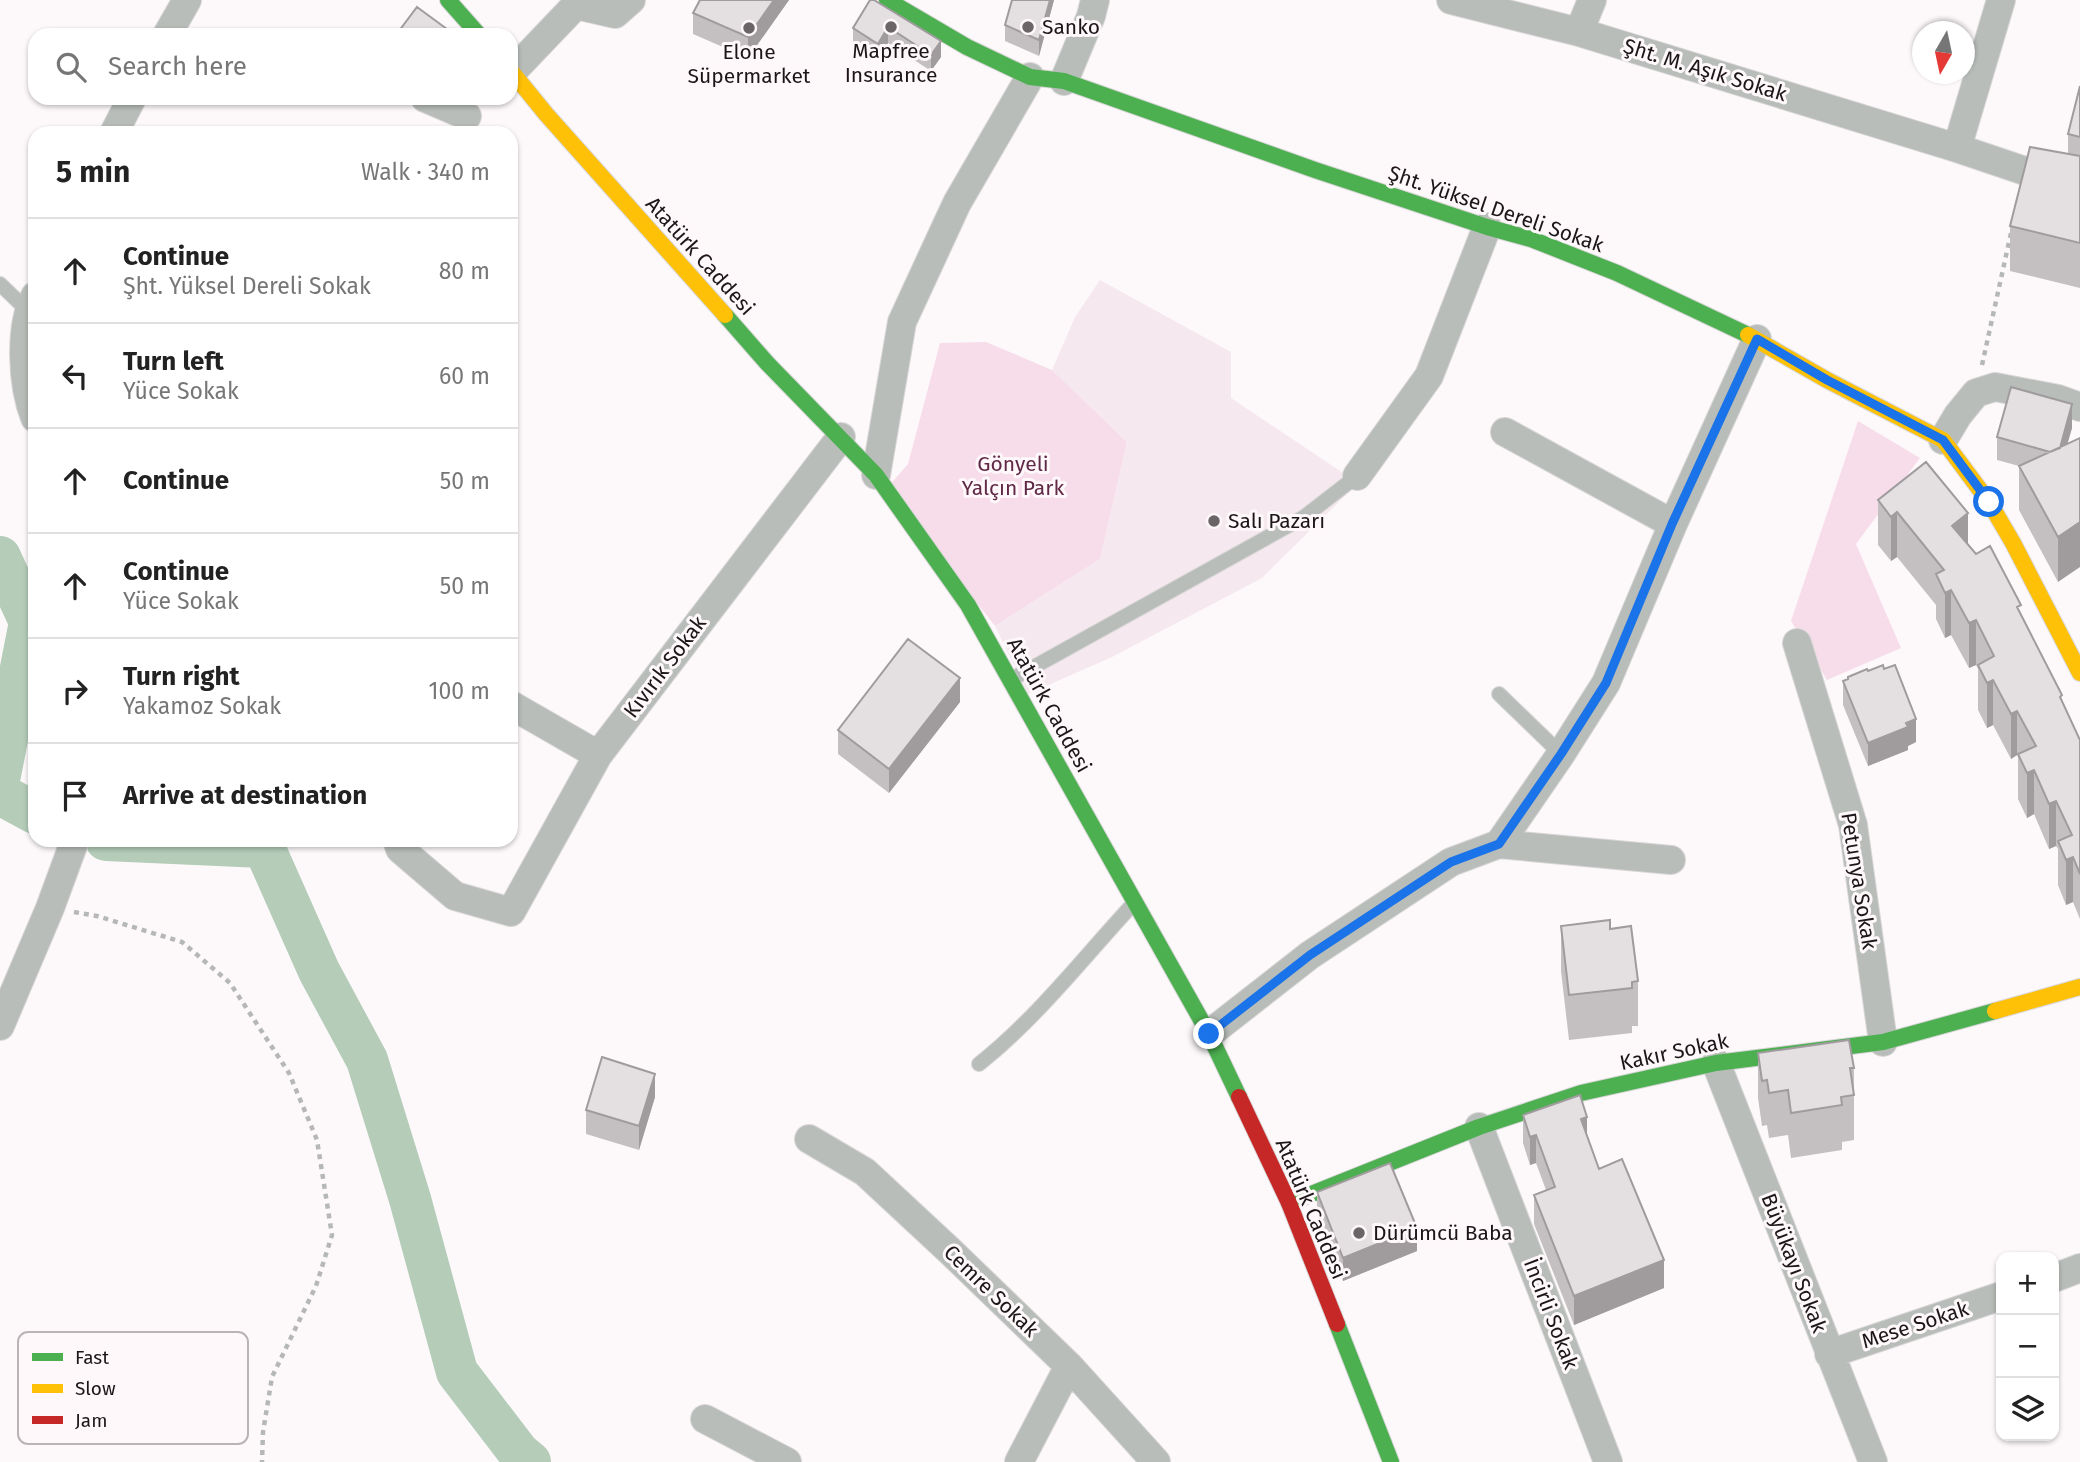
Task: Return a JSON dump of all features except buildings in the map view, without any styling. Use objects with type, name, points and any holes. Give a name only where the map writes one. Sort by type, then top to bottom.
[{"type":"street","points":[[171,28],[187,0]]},
{"type":"street","points":[[448,0],[473,28]]},
{"type":"street","points":[[518,65],[576,5],[615,14],[631,0]]},
{"type":"street","name":"Şht. Yüksel Dereli Sokak","points":[[887,0],[967,47],[1030,77],[1064,81],[1486,228],[1531,239],[1605,268],[1757,339],[1827,380],[1943,440],[1989,502],[2080,673]]},
{"type":"street","points":[[1064,81],[1095,0]]},
{"type":"street","name":"Şht. M. Aşık Sokak","points":[[1451,0],[1579,32],[2025,171],[2080,184]]},
{"type":"street","points":[[1579,32],[1592,0]]},
{"type":"street","points":[[1957,148],[2001,0]]},
{"type":"street","points":[[876,475],[902,322],[957,203],[1030,77]]},
{"type":"street","name":"Atatürk Caddesi","points":[[518,80],[767,363],[876,475],[968,605],[1209,1034],[1289,1203],[1391,1462]]},
{"type":"street","points":[[118,126],[128,105]]},
{"type":"street","points":[[442,105],[469,116]]},
{"type":"street","points":[[1357,476],[1429,376],[1486,228]]},
{"type":"street","points":[[28,327],[24,360],[28,400]]},
{"type":"street","points":[[1499,844],[1606,683],[1672,524],[1757,339]]},
{"type":"street","points":[[1943,440],[1976,393],[1995,387],[2059,399],[2080,407]]},
{"type":"street","points":[[1505,432],[1672,524]]},
{"type":"street","name":"Kıvırık Sokak","points":[[399,847],[455,895],[511,912],[598,755],[841,437]]},
{"type":"street","name":"Petunya Sokak","points":[[1797,643],[1853,825],[1883,1042]]},
{"type":"street","points":[[518,709],[598,755]]},
{"type":"street","points":[[1209,1034],[1310,955],[1451,862],[1499,844],[1671,860]]},
{"type":"street","points":[[0,1026],[72,847]]},
{"type":"street","name":"Kakır Sokak","points":[[1289,1203],[1479,1127],[1581,1093],[1716,1063],[1883,1042],[2080,987]]},
{"type":"street","name":"Büyükayı Sokak","points":[[1716,1063],[1873,1462]]},
{"type":"street","name":"İncirli Sokak","points":[[1479,1127],[1608,1462]]},
{"type":"street","name":"Cemre Sokak","points":[[809,1139],[865,1172],[951,1252],[1069,1366],[1156,1462]]},
{"type":"street","points":[[2059,1276],[2080,1268]]},
{"type":"street","name":"Mese Sokak","points":[[1829,1354],[1996,1298]]},
{"type":"street","points":[[1019,1462],[1069,1366]]},
{"type":"street","points":[[705,1419],[787,1462]]},
{"type":"lane","points":[[0,284],[28,301]]},
{"type":"lane","points":[[1011,680],[1304,517],[1357,476]]},
{"type":"lane","points":[[1499,694],[1561,754]]},
{"type":"lane","points":[[979,1064],[1007,1041],[1066,981],[1135,901]]},
{"type":"path","points":[[1976,393],[2013,223]]},
{"type":"path","points":[[50,908],[97,916],[182,942],[230,983],[289,1073],[317,1139],[332,1235],[316,1286],[272,1377],[263,1432],[262,1462]]},
{"type":"shaded area","name":"Salı Pazarı","points":[[1100,280],[1231,352],[1231,398],[1358,483],[1262,578],[1112,657],[1028,694],[995,626],[1100,559],[1127,442],[1052,370],[1075,317]]},
{"type":"green space","name":"Gönyeli Yalçın Park","points":[[986,342],[1052,370],[1127,442],[1100,559],[995,626],[887,488],[908,464],[940,343]]},
{"type":"green space","points":[[1858,421],[1920,458],[1856,544],[1901,648],[1827,680],[1791,621]]},
{"type":"waterway","points":[[0,557],[28,618]]},
{"type":"waterway","points":[[0,775],[28,632]]},
{"type":"waterway","points":[[0,794],[28,809]]},
{"type":"waterway","points":[[264,847],[319,971],[367,1060],[410,1199],[457,1372],[519,1453],[530,1462]]},
{"type":"traffic: fast","points":[[448,0],[473,28]]},
{"type":"traffic: fast","points":[[887,0],[967,47],[1030,77],[1064,81],[1315,170],[1531,239],[1617,273],[1748,335]]},
{"type":"traffic: fast","points":[[725,315],[767,363],[876,475],[968,605],[1209,1034],[1239,1097]]},
{"type":"traffic: fast","points":[[1289,1203],[1479,1127],[1581,1093],[1716,1063],[1883,1042],[1995,1011]]},
{"type":"traffic: fast","points":[[1337,1324],[1391,1462]]},
{"type":"traffic: slow","points":[[518,80],[725,315]]},
{"type":"traffic: slow","points":[[1748,335],[1827,380],[1943,440],[1989,502],[2080,673]]},
{"type":"traffic: slow","points":[[1995,1011],[2080,987]]},
{"type":"traffic: jam","points":[[1239,1097],[1289,1203],[1337,1324]]},
{"type":"place","name":"Mapfree Insurance","points":[[891,27]]},
{"type":"place","name":"Sanko","points":[[1028,27]]},
{"type":"place","name":"Elone Süpermarket","points":[[749,28]]},
{"type":"place","name":"Salı Pazarı","points":[[1214,521]]},
{"type":"place","name":"Dürümcü Baba","points":[[1359,1233]]},
{"type":"route","points":[[1209,1034],[1310,955],[1451,862],[1499,844],[1606,683],[1672,524],[1757,339],[1827,380],[1943,440],[1989,502]]}]
